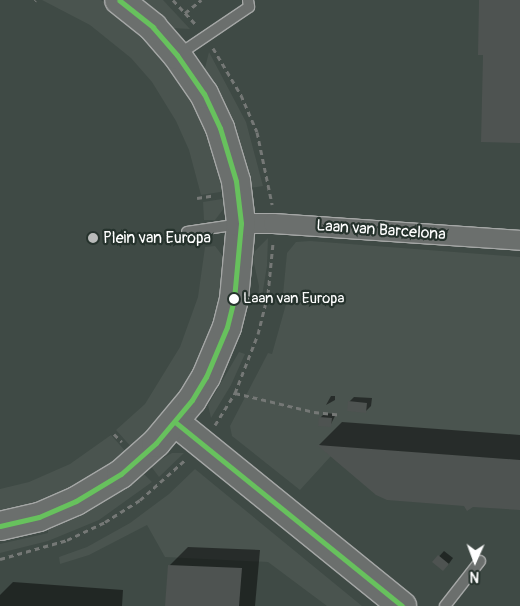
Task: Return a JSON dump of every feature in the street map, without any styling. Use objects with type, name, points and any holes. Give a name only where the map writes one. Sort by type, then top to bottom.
[{"type":"street","points":[[0,526],[38,517],[95,491],[138,460],[175,422],[206,376],[227,327],[239,270],[241,223],[236,181],[220,128],[204,94],[178,55],[152,27],[120,0]]},
{"type":"street","name":"Laan van Barcelona","points":[[241,223],[273,223],[520,240]]},
{"type":"street","points":[[175,422],[402,606]]},
{"type":"lane","points":[[178,55],[249,7],[248,0]]},
{"type":"lane","points":[[187,232],[241,223]]},
{"type":"lane","points":[[445,606],[480,561]]},
{"type":"path","points":[[184,13],[201,0]]},
{"type":"path","points":[[246,352],[251,353]]},
{"type":"path","points":[[235,393],[314,412],[341,415]]},
{"type":"path","points":[[114,434],[121,441]]},
{"type":"shaded area","points":[[0,0],[520,0],[520,606],[0,606]]},
{"type":"shaded area","points":[[42,0],[101,0],[121,13],[173,66],[208,127],[227,191],[201,195],[189,150],[176,121],[152,82],[131,58],[90,25]]},
{"type":"shaded area","points":[[140,0],[163,0],[190,29],[171,28]]},
{"type":"shaded area","points":[[209,52],[246,122],[263,186],[250,188],[228,115],[204,72]]},
{"type":"shaded area","points":[[228,198],[225,207],[215,220],[204,220],[203,202]]},
{"type":"shaded area","points":[[268,238],[267,266],[261,302],[258,300],[259,286],[253,259],[255,251]]},
{"type":"shaded area","points":[[310,241],[520,257],[520,460],[319,446],[331,456],[300,490],[232,436],[230,426],[268,353],[272,354],[288,297],[283,295],[287,253],[296,242]]},
{"type":"shaded area","points":[[215,246],[225,259],[219,316],[186,389],[134,450],[116,430],[145,404],[180,347],[198,297],[205,247]]},
{"type":"shaded area","points":[[239,352],[245,354],[231,385],[211,418],[208,405]]},
{"type":"shaded area","points":[[111,435],[128,454],[58,497],[0,515],[0,489],[29,482],[70,464]]},
{"type":"shaded area","points":[[172,453],[184,453],[159,477],[150,465]]},
{"type":"shaded area","points":[[195,469],[362,606],[327,606],[268,562],[165,557],[147,525],[89,555],[60,564],[59,557],[87,547],[130,523],[169,494]]},
{"type":"shaded area","points":[[142,472],[152,482],[99,520],[48,541],[0,553],[0,544],[48,533],[47,525]]},
{"type":"building","points":[[479,0],[520,0],[520,143],[481,142],[483,55],[478,55]]},
{"type":"building","points":[[348,401],[367,403],[366,413],[347,411]]},
{"type":"building","points":[[319,417],[332,418],[331,427],[318,426]]},
{"type":"building","points":[[317,445],[520,460],[520,510],[473,507],[467,511],[464,506],[387,500],[376,495]]},
{"type":"building","points":[[438,555],[449,564],[443,571],[432,562]]},
{"type":"building","points":[[168,565],[242,568],[239,606],[165,606]]},
{"type":"transit line","points":[[0,526],[39,517],[76,501],[121,474],[156,443],[192,400],[206,377],[227,327],[234,299],[241,223],[236,181],[220,128],[204,94],[177,55],[153,27],[119,0]]},
{"type":"transit line","points":[[175,422],[402,606]]},
{"type":"place","name":"Plein van Europa","points":[[93,238]]},
{"type":"place","name":"Laan van Europa","points":[[234,299]]}]
